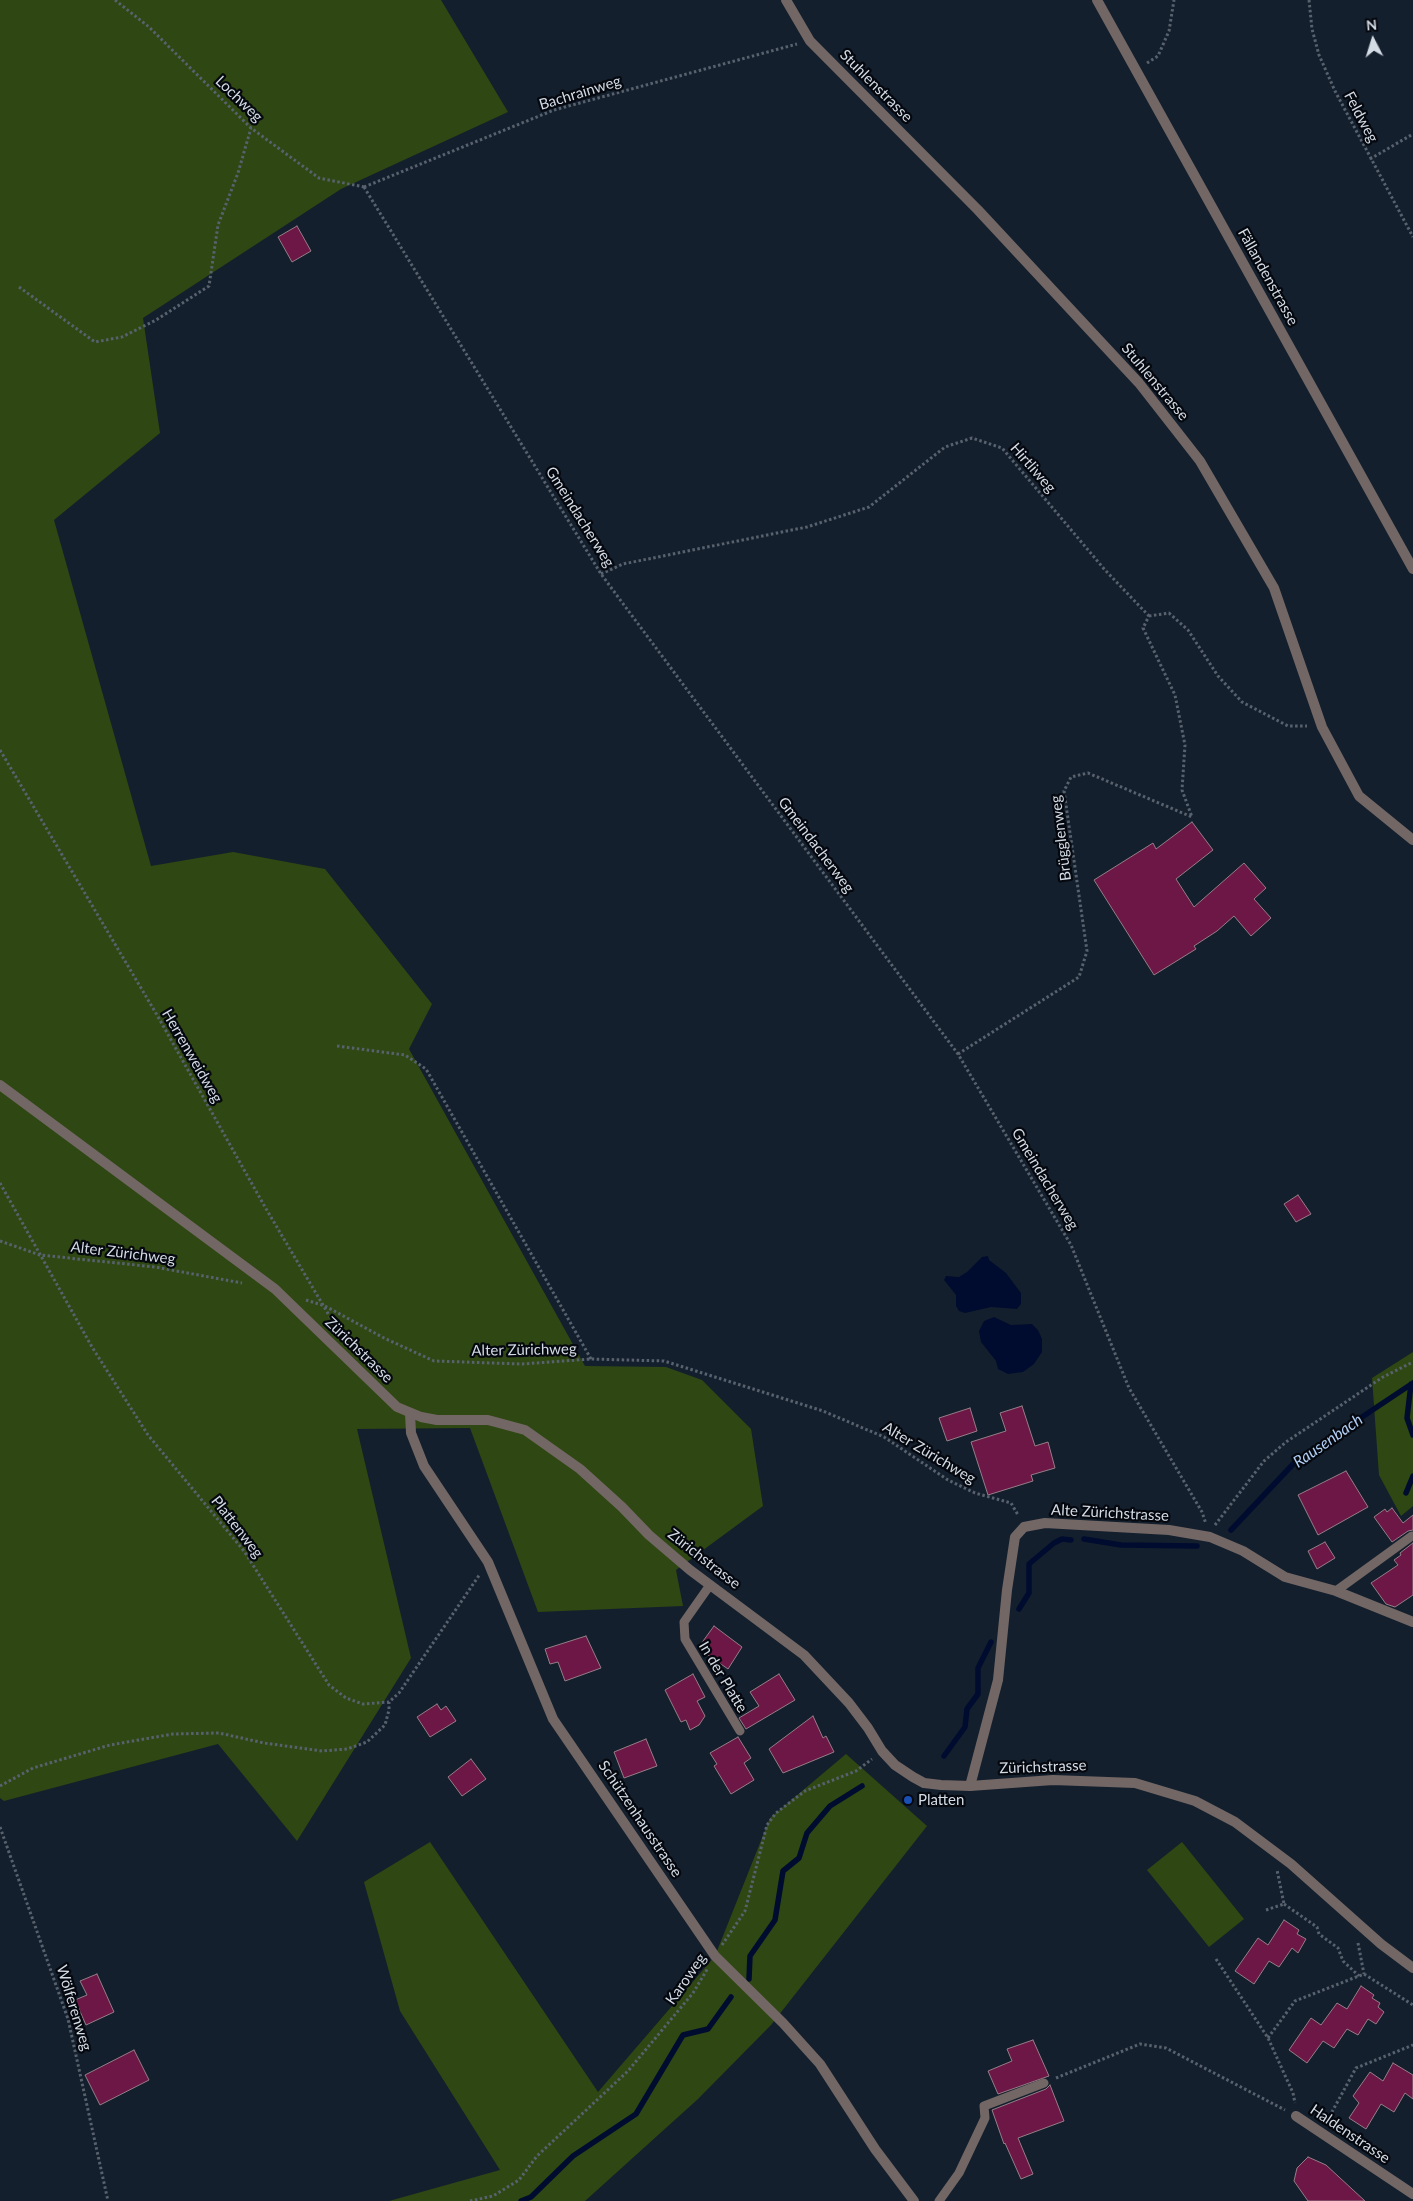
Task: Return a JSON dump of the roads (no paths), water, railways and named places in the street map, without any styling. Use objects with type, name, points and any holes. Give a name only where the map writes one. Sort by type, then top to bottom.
[{"type":"street","name":"Stuhlenstrasse","points":[[786,0],[810,41],[978,210],[1138,382],[1200,461],[1274,588],[1322,727],[1359,796],[1413,840]]},
{"type":"street","name":"Fällandenstrasse","points":[[1098,0],[1413,568]]},
{"type":"street","name":"Zürichstrasse","points":[[0,1085],[275,1289],[396,1407],[421,1417],[436,1420],[488,1420],[525,1430],[580,1469],[622,1507],[649,1536],[710,1585],[804,1655],[849,1703],[882,1751],[895,1765],[924,1783],[970,1786],[1053,1780],[1135,1783],[1195,1801],[1235,1822],[1274,1852],[1381,1944],[1413,1968]]},
{"type":"street","name":"Schützenhausstrasse","points":[[410,1413],[411,1433],[424,1466],[488,1562],[553,1719],[715,1956],[783,2023],[820,2064],[875,2149],[914,2201]]},
{"type":"street","name":"Alte Zürichstrasse","points":[[970,1786],[998,1680],[1007,1590],[1015,1537],[1024,1527],[1055,1524],[1169,1530],[1210,1537],[1243,1551],[1285,1577],[1336,1591],[1413,1622]]},
{"type":"street","name":"Haldenstrasse","points":[[1296,2116],[1413,2194]]},
{"type":"lane","points":[[1336,1591],[1412,1536]]},
{"type":"lane","name":"In der Platte","points":[[710,1585],[684,1622],[685,1639],[740,1731]]},
{"type":"lane","points":[[939,2201],[960,2172],[985,2118],[984,2106],[1044,2083]]},
{"type":"water","points":[[988,1256],[989,1260],[1006,1273],[1021,1293],[1021,1304],[1017,1309],[991,1307],[965,1313],[959,1311],[956,1306],[956,1295],[944,1280],[946,1276],[959,1277],[982,1257]]},
{"type":"water","points":[[994,1317],[1011,1325],[1032,1324],[1038,1330],[1042,1339],[1042,1352],[1034,1364],[1023,1372],[1008,1374],[998,1369],[996,1361],[981,1342],[979,1331],[984,1321]]},
{"type":"waterway","name":"Rausenbach","points":[[1231,1530],[1296,1461],[1413,1383]]},
{"type":"waterway","points":[[1411,1384],[1407,1418],[1413,1435]]},
{"type":"waterway","points":[[1406,1493],[1413,1476]]},
{"type":"waterway","name":"Rausenbach","points":[[1019,1609],[1029,1593],[1029,1564],[1054,1543],[1062,1539],[1071,1540]]},
{"type":"waterway","name":"Rausenbach","points":[[1084,1539],[1121,1545],[1197,1546]]},
{"type":"waterway","name":"Rausenbach","points":[[944,1756],[965,1727],[967,1709],[978,1694],[978,1668],[991,1642]]},
{"type":"waterway","name":"Rausenbach","points":[[749,1979],[750,1956],[775,1920],[783,1871],[799,1858],[807,1833],[830,1806],[862,1786]]},
{"type":"waterway","points":[[521,2201],[531,2197],[573,2156],[636,2114],[683,2035],[708,2029],[731,1997]]},
{"type":"place","name":"Platten","points":[[908,1800]]}]
